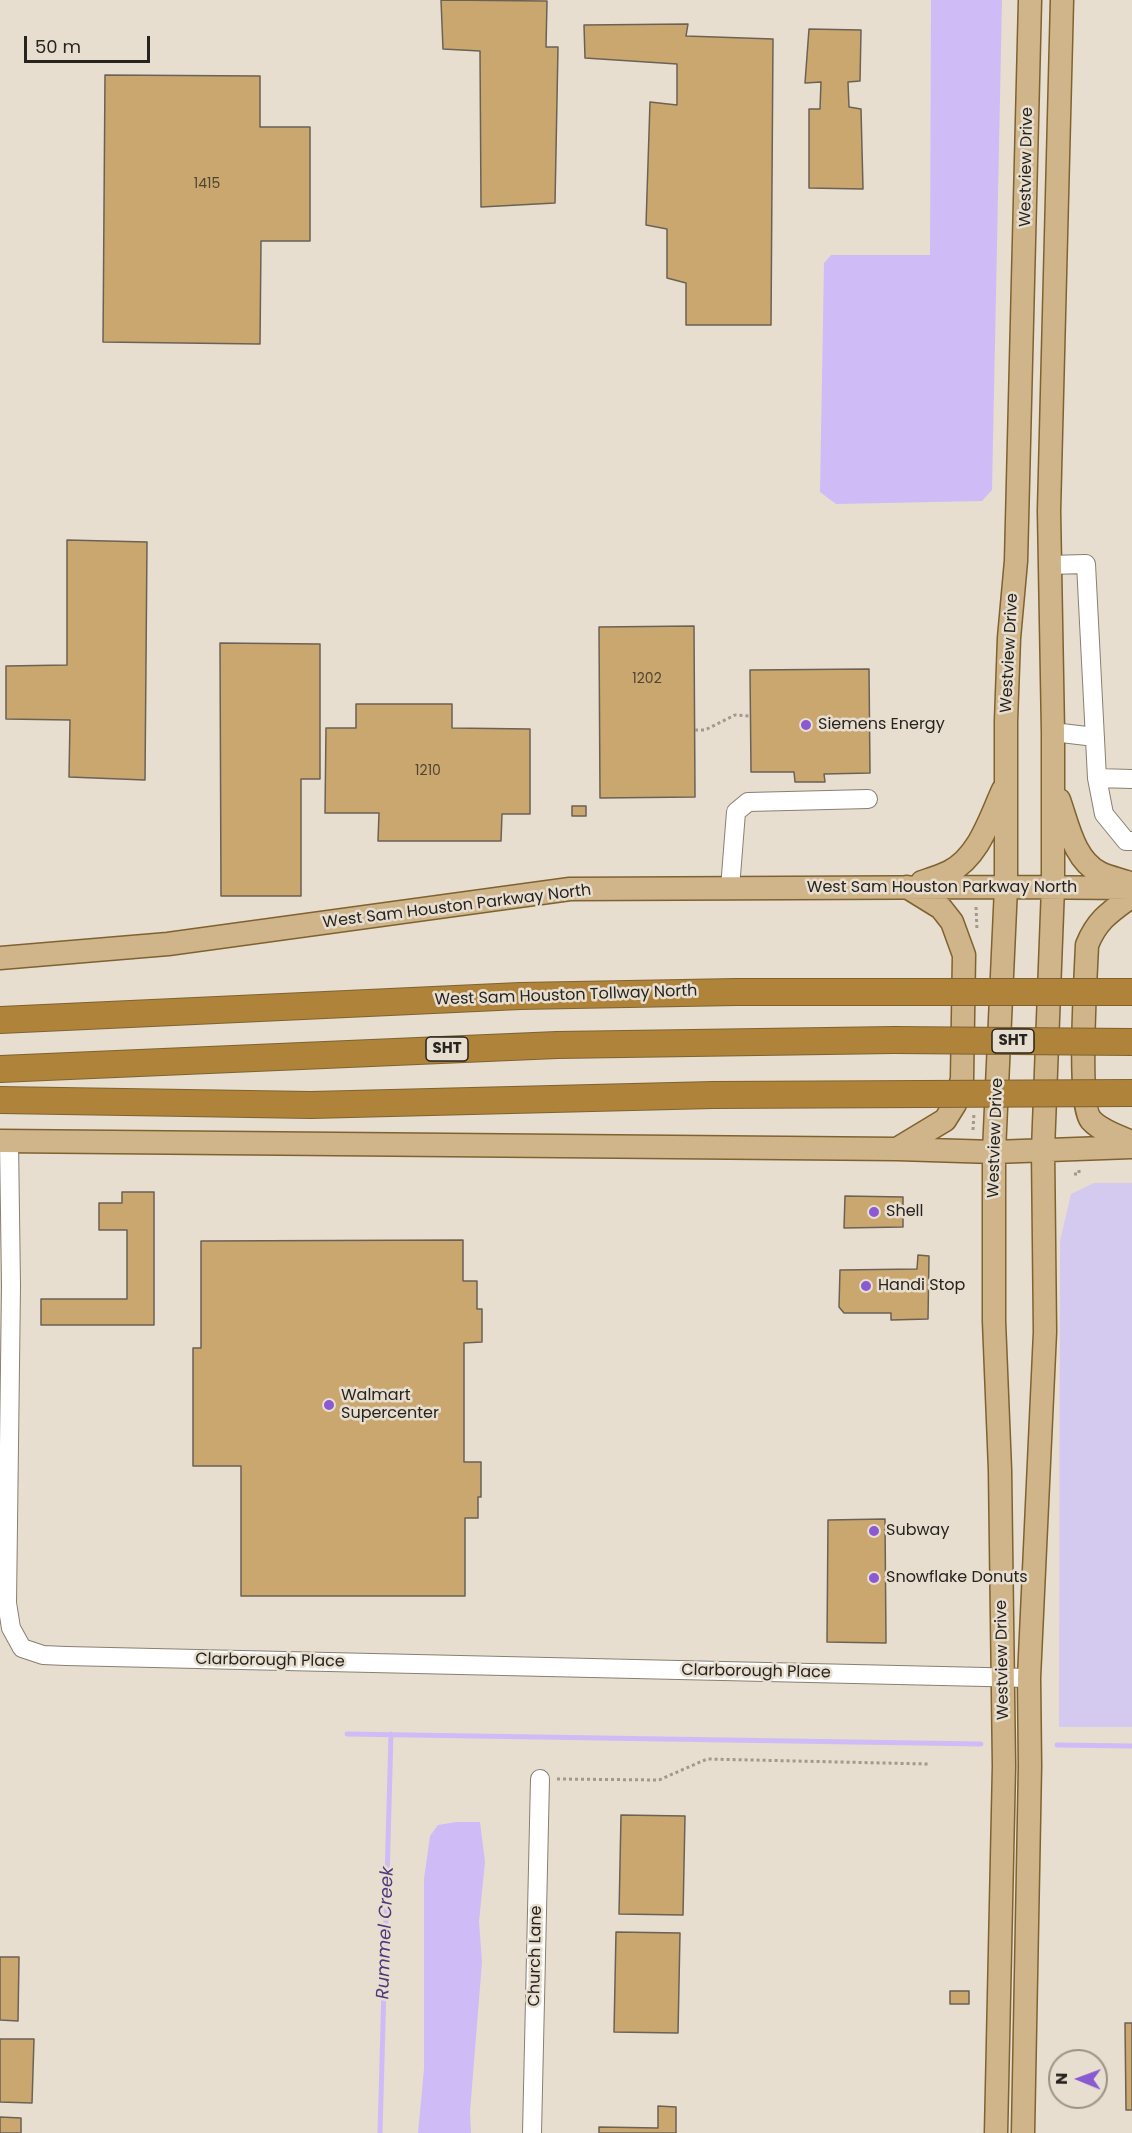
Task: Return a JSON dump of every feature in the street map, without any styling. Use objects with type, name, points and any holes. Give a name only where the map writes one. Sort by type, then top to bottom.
[{"type":"highway","name":"West Sam Houston Tollway North","points":[[0,1020],[582,994],[1132,992]]},
{"type":"highway","name":"SHT","points":[[0,1069],[557,1044],[894,1040],[1132,1042]]},
{"type":"highway","points":[[0,1100],[311,1105],[713,1095],[1132,1094]]},
{"type":"main road","name":"Westview Drive","points":[[996,2133],[1004,1677],[1000,1470],[994,1321],[994,1152],[1006,887],[1009,638],[1016,561],[1030,0]]},
{"type":"main road","name":"Westview Drive","points":[[1023,2133],[1030,1766],[1029,1678],[1045,1332],[1042,1150],[1053,887],[1053,732],[1049,565],[1055,216],[1062,0]]},
{"type":"main road","points":[[1026,214],[1055,216]]},
{"type":"main road","points":[[1016,561],[1049,565]]},
{"type":"main road","points":[[1053,782],[1073,842],[1080,854],[1099,872],[1132,886]]},
{"type":"main road","points":[[907,887],[951,871],[969,856],[980,841],[1006,783]]},
{"type":"main road","name":"West Sam Houston Parkway North","points":[[0,958],[168,944],[570,889],[1132,886]]},
{"type":"main road","points":[[897,1149],[945,1120],[955,1104],[962,1079],[964,955],[952,922],[941,908],[907,887]]},
{"type":"main road","points":[[1132,896],[1094,928],[1087,945],[1083,1082],[1086,1109],[1092,1120],[1114,1135],[1132,1142]]},
{"type":"main road","points":[[4,1142],[897,1149],[994,1152],[1132,1147]]},
{"type":"street","points":[[1049,565],[1086,564],[1097,778],[1104,814],[1125,841],[1132,842]]},
{"type":"street","points":[[1053,732],[1095,737]]},
{"type":"street","points":[[1097,778],[1132,779]]},
{"type":"street","points":[[730,888],[736,812],[748,801],[868,800]]},
{"type":"street","name":"Clarborough Place","points":[[4,1142],[11,1286],[7,1603],[11,1628],[22,1648],[43,1655],[66,1656],[1029,1678]]},
{"type":"street","name":"Church Lane","points":[[532,2133],[540,1779]]},
{"type":"path","points":[[695,730],[705,730],[735,715],[750,716]]},
{"type":"path","points":[[1074,1174],[1079,1174],[1079,1169]]},
{"type":"path","points":[[540,1779],[659,1780],[707,1759],[928,1764]]},
{"type":"shaded area","points":[[931,0],[1002,0],[992,490],[982,501],[836,504],[820,492],[824,263],[831,255],[930,255]]},
{"type":"shaded area","points":[[1094,1183],[1132,1183],[1132,1727],[1059,1727],[1060,1241],[1071,1194]]},
{"type":"shaded area","points":[[480,1822],[485,1862],[479,1922],[482,1962],[470,2112],[471,2133],[418,2133],[424,2069],[424,1879],[430,1836],[438,1825]]},
{"type":"building","points":[[441,0],[547,1],[546,47],[558,47],[555,203],[481,207],[480,51],[443,49]]},
{"type":"building","points":[[688,24],[686,36],[773,39],[771,325],[686,325],[686,283],[667,278],[667,229],[646,225],[650,102],[677,105],[677,64],[585,58],[584,25]]},
{"type":"building","points":[[809,29],[861,30],[860,81],[848,82],[849,107],[861,109],[863,189],[809,188],[809,109],[820,109],[821,82],[805,83]]},
{"type":"building","points":[[105,75],[260,76],[260,127],[310,127],[310,241],[261,241],[260,344],[103,342]]},
{"type":"building","points":[[67,540],[147,542],[145,780],[69,777],[70,720],[6,719],[6,666],[67,665]]},
{"type":"building","points":[[694,626],[695,797],[600,798],[599,627]]},
{"type":"building","points":[[220,643],[320,644],[320,779],[301,779],[301,896],[221,896]]},
{"type":"building","points":[[869,669],[870,773],[824,774],[825,782],[795,782],[794,772],[751,772],[750,670]]},
{"type":"building","points":[[356,704],[452,704],[452,728],[530,729],[530,814],[502,814],[501,841],[378,841],[379,813],[325,813],[326,728],[356,728]]},
{"type":"building","points":[[572,806],[586,806],[586,816],[572,816]]},
{"type":"building","points":[[122,1192],[154,1192],[154,1325],[41,1325],[41,1299],[127,1299],[127,1230],[99,1230],[99,1203],[122,1203]]},
{"type":"building","name":"Shell","points":[[845,1196],[903,1197],[903,1227],[844,1228]]},
{"type":"building","name":"Walmart Supercenter","points":[[463,1240],[463,1281],[477,1281],[477,1309],[482,1309],[482,1342],[464,1343],[464,1462],[481,1462],[481,1497],[478,1497],[478,1518],[465,1518],[465,1596],[241,1596],[241,1466],[193,1466],[193,1348],[201,1348],[201,1241]]},
{"type":"building","points":[[918,1255],[929,1256],[928,1319],[891,1320],[891,1313],[844,1313],[839,1307],[840,1270],[917,1269]]},
{"type":"building","points":[[885,1519],[886,1643],[827,1642],[828,1520]]},
{"type":"building","points":[[621,1815],[685,1816],[683,1915],[619,1914]]},
{"type":"building","points":[[616,1932],[680,1933],[678,2033],[614,2032]]},
{"type":"building","points":[[0,1957],[19,1957],[18,2021],[0,2020]]},
{"type":"building","points":[[950,1991],[969,1991],[969,2004],[950,2004]]},
{"type":"building","points":[[1125,2023],[1132,2023],[1132,2110],[1126,2110]]},
{"type":"building","points":[[0,2039],[34,2039],[32,2103],[0,2102]]},
{"type":"building","points":[[658,2106],[676,2107],[676,2133],[599,2133],[599,2127],[658,2128]]},
{"type":"building","points":[[0,2117],[21,2118],[21,2133],[0,2133]]},
{"type":"waterway","points":[[347,1734],[981,1744]]},
{"type":"waterway","name":"Rummel Creek","points":[[380,2133],[391,1734]]},
{"type":"waterway","name":"Rummel Creek","points":[[1057,1745],[1132,1746]]},
{"type":"place","name":"Siemens Energy","points":[[806,725]]},
{"type":"place","name":"Shell","points":[[874,1212]]},
{"type":"place","name":"Handi Stop","points":[[866,1286]]},
{"type":"place","name":"Walmart Supercenter","points":[[329,1405]]},
{"type":"place","name":"Subway","points":[[874,1531]]},
{"type":"place","name":"Snowflake Donuts","points":[[874,1578]]}]
